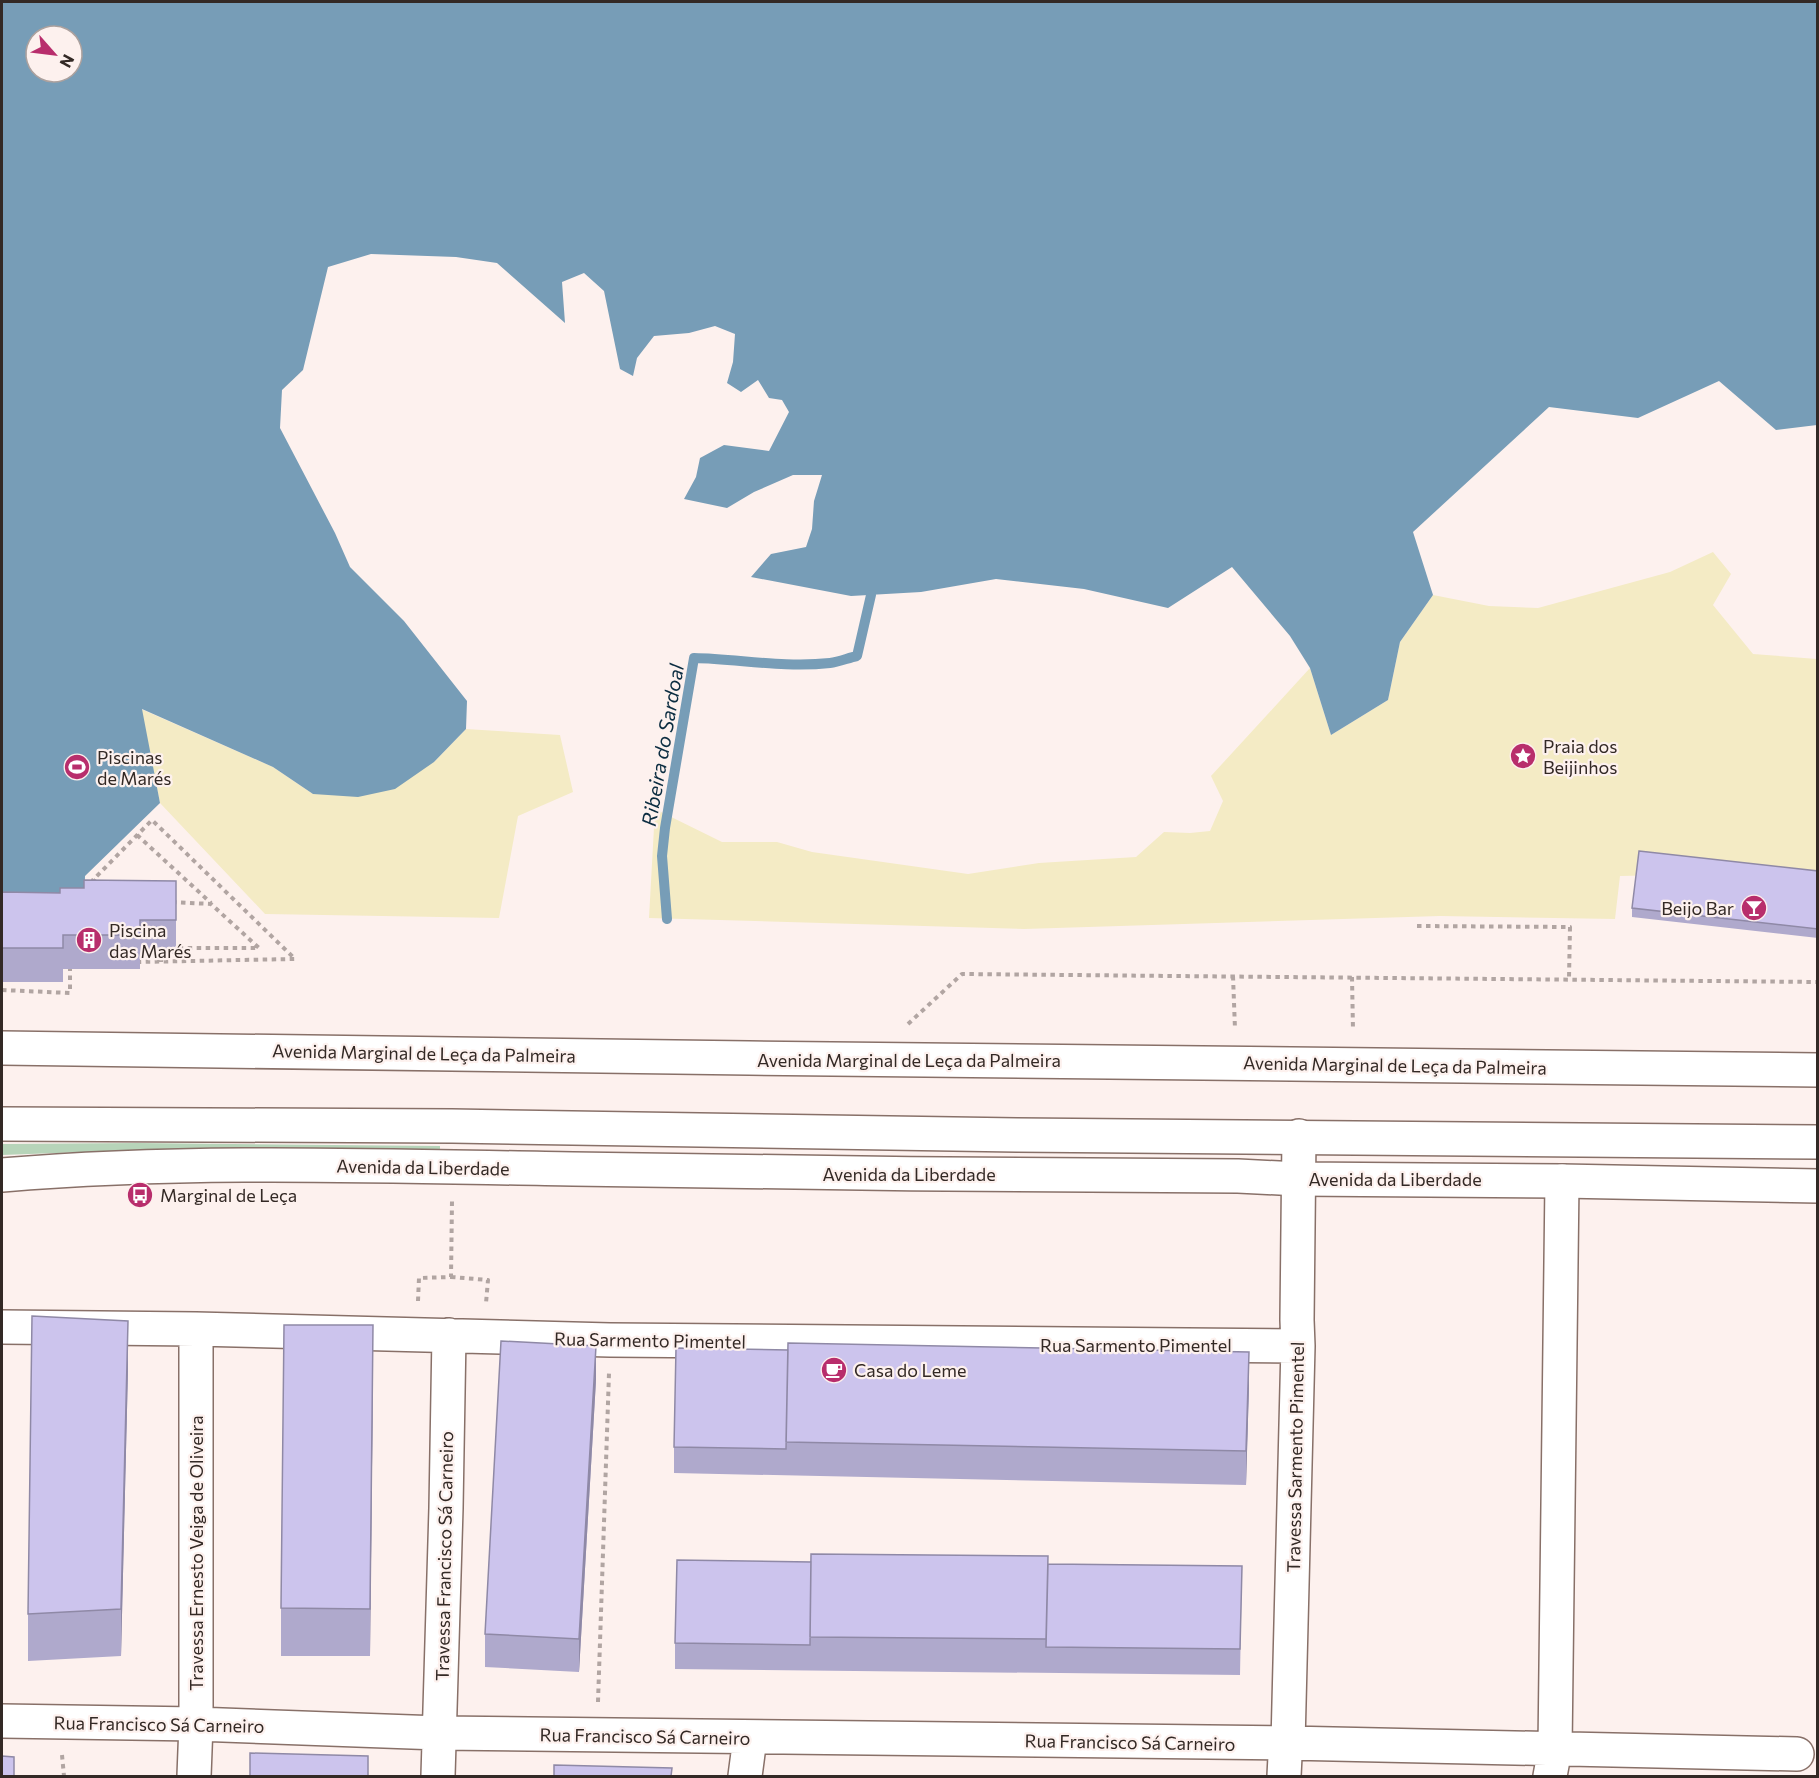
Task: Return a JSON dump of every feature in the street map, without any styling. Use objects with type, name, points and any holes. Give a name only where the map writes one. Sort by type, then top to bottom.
[{"type":"street","name":"Avenida Marginal de Leça da Palmeira","points":[[2,1048],[1818,1070]]},
{"type":"street","points":[[2,1124],[381,1125],[1017,1135],[1818,1142]]},
{"type":"street","name":"Travessa Sarmento Pimentel","points":[[1284,1776],[1288,1743],[1298,1346],[1299,1136]]},
{"type":"street","name":"Avenida da Liberdade","points":[[2,1175],[82,1168],[193,1165],[853,1174],[1238,1176],[1298,1179],[1818,1186]]},
{"type":"street","points":[[1553,1763],[1562,1181]]},
{"type":"street","name":"Rua Sarmento Pimentel","points":[[2,1327],[196,1329],[610,1340],[1298,1346]]},
{"type":"street","name":"Travessa Ernesto Veiga de Oliveira","points":[[194,1776],[196,1329]]},
{"type":"street","name":"Travessa Francisco Sá Carneiro","points":[[438,1776],[449,1335]]},
{"type":"street","name":"Rua Francisco Sá Carneiro","points":[[2,1721],[196,1724],[439,1733],[1288,1743],[1553,1763],[1797,1754]]},
{"type":"street","points":[[746,1776],[750,1738]]},
{"type":"path","points":[[101,886],[93,880],[153,820],[295,959],[126,962]]},
{"type":"path","points":[[137,835],[259,948],[161,948],[160,962]]},
{"type":"path","points":[[163,902],[211,904]]},
{"type":"path","points":[[1417,926],[1570,927],[1569,978]]},
{"type":"path","points":[[2,990],[70,993],[69,963],[81,963]]},
{"type":"path","points":[[871,1059],[962,974],[1818,982]]},
{"type":"path","points":[[451,1277],[488,1280],[485,1336]]},
{"type":"path","points":[[597,1735],[610,1340]]},
{"type":"green space","points":[[2,1144],[440,1146],[440,1153],[139,1150],[2,1155]]},
{"type":"sand","name":"Praia dos Beijinhos","points":[[1713,552],[1731,574],[1713,605],[1753,654],[1817,659],[1817,872],[1620,876],[1615,919],[1440,916],[1024,929],[649,918],[655,809],[722,842],[777,842],[812,852],[968,874],[1039,863],[1136,857],[1164,832],[1210,831],[1223,801],[1211,776],[1310,668],[1331,735],[1388,700],[1400,642],[1433,595],[1489,606],[1538,608],[1670,572]]},
{"type":"sand","points":[[141,709],[273,767],[313,794],[434,762],[466,729],[560,735],[573,792],[518,816],[499,918],[265,914],[160,803]]},
{"type":"water","points":[[2,2],[1817,2],[1817,425],[1776,430],[1719,381],[1638,418],[1549,407],[1413,532],[1433,595],[1400,642],[1388,700],[1331,735],[1310,668],[1290,636],[1232,567],[1168,608],[1084,589],[996,579],[921,592],[851,596],[751,577],[771,554],[806,547],[812,529],[814,501],[822,475],[793,475],[754,492],[727,508],[684,499],[696,477],[700,458],[724,445],[769,451],[789,412],[782,400],[769,398],[758,380],[741,392],[727,383],[733,362],[735,334],[715,326],[689,333],[654,336],[637,358],[633,376],[620,369],[604,291],[584,273],[562,282],[565,323],[497,263],[456,257],[371,254],[328,267],[303,370],[282,390],[280,428],[335,533],[350,567],[404,621],[467,701],[466,729],[434,762],[395,789],[358,797],[313,794],[273,767],[142,709],[160,803],[85,876],[83,969],[63,969],[63,982],[2,982]]},
{"type":"building","points":[[1639,851],[1818,871],[1818,929],[1632,908]]},
{"type":"building","points":[[84,880],[176,881],[176,920],[140,920],[140,935],[63,935],[63,948],[2,948],[2,892],[60,893],[60,888],[84,888]]},
{"type":"building","points":[[32,1316],[128,1321],[121,1609],[28,1614]]},
{"type":"building","points":[[284,1325],[373,1325],[370,1609],[281,1608]]},
{"type":"building","points":[[501,1341],[596,1346],[579,1639],[485,1634]]},
{"type":"building","points":[[788,1343],[1249,1352],[1246,1451],[786,1442]]},
{"type":"building","points":[[676,1348],[788,1350],[786,1449],[674,1447]]},
{"type":"building","points":[[811,1554],[1048,1556],[1046,1639],[810,1637]]},
{"type":"building","points":[[677,1560],[811,1562],[810,1645],[675,1643]]},
{"type":"building","points":[[1048,1564],[1242,1566],[1240,1649],[1046,1647]]},
{"type":"building","points":[[250,1753],[368,1756],[368,1776],[250,1776]]},
{"type":"building","points":[[2,1756],[14,1757],[14,1776],[2,1776]]},
{"type":"building","points":[[554,1765],[672,1768],[671,1776],[554,1776]]},
{"type":"waterway","name":"Ribeira do Sardoal","points":[[667,919],[662,856],[694,658],[813,664],[857,656],[871,595]]},
{"type":"place","name":"Praia dos Beijinhos","points":[[1523,756]]},
{"type":"place","name":"Piscinas de Marés","points":[[77,767]]},
{"type":"place","name":"Beijo Bar","points":[[1754,908]]},
{"type":"place","name":"Piscina das Marés","points":[[89,940]]},
{"type":"place","name":"Marginal de Leça","points":[[140,1195]]},
{"type":"place","name":"Casa do Leme","points":[[834,1370]]}]
